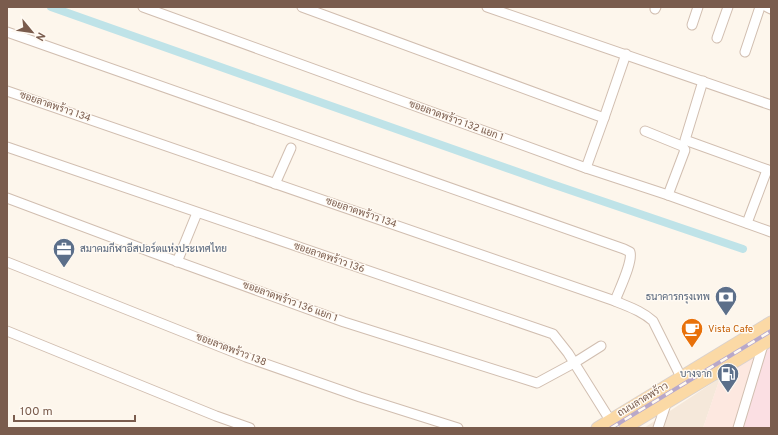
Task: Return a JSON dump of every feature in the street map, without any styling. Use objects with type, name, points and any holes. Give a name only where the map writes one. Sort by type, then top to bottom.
[{"type":"main road","name":"ถนนลาดพร้าว","points":[[597,428],[771,322]]},
{"type":"main road","name":"ถนนลาดพร้าว","points":[[625,428],[767,342]]},
{"type":"street","name":"ซอยลาดพร้าว 132 แยก 1","points":[[143,7],[586,168],[668,195],[771,232]]},
{"type":"street","points":[[302,7],[604,118]]},
{"type":"street","points":[[487,7],[771,105]]},
{"type":"street","points":[[692,25],[698,7]]},
{"type":"street","points":[[717,38],[728,7]]},
{"type":"street","points":[[745,52],[760,7]]},
{"type":"street","points":[[767,7],[771,9]]},
{"type":"street","points":[[7,32],[624,249],[630,252],[630,263],[615,301]]},
{"type":"street","points":[[586,168],[626,54]]},
{"type":"street","points":[[703,81],[685,140],[769,170],[747,223]]},
{"type":"street","name":"ซอยลาดพร้าว 134","points":[[7,91],[615,301],[646,315],[653,321],[681,377]]},
{"type":"street","points":[[645,131],[682,146],[685,150],[668,195]]},
{"type":"street","name":"ซอยลาดพร้าว 136","points":[[7,148],[553,334],[568,353],[610,420]]},
{"type":"street","points":[[275,184],[291,148]]},
{"type":"street","name":"ซอยลาดพร้าว 136 แยก 1","points":[[7,198],[177,262],[344,322],[537,383],[574,363],[600,346]]},
{"type":"street","points":[[177,262],[197,212]]},
{"type":"street","name":"ซอยลาดพร้าว 138","points":[[7,262],[246,357],[360,397],[458,428]]},
{"type":"street","points":[[7,331],[209,413],[250,428]]},
{"type":"street","points":[[738,428],[767,342]]},
{"type":"street","points":[[658,428],[666,404]]},
{"type":"shaded area","points":[[771,346],[771,428],[742,428],[764,350]]},
{"type":"shaded area","points":[[764,350],[742,428],[703,428],[720,378]]},
{"type":"shaded area","points":[[720,378],[703,428],[644,428]]},
{"type":"waterway","points":[[51,7],[549,183],[743,249]]},
{"type":"railway","points":[[611,428],[771,331]]},
{"type":"place","name":"สมาคมกีฬาอีสปอร์ตแห่งประเทศไทย","points":[[64,268]]},
{"type":"place","name":"ธนาคารกรุงเทพ","points":[[726,316]]},
{"type":"place","name":"Vista Cafe","points":[[692,348]]},
{"type":"place","name":"บางจาก","points":[[728,394]]}]
